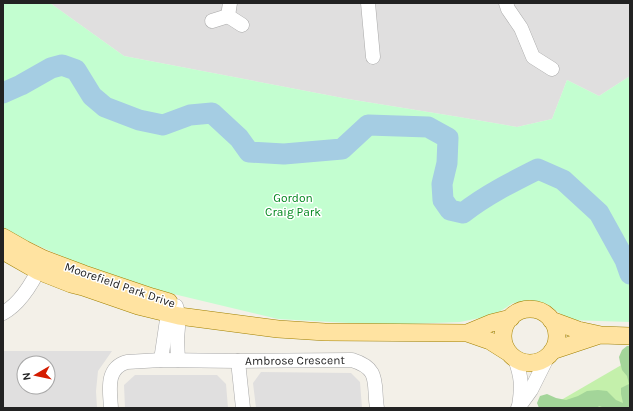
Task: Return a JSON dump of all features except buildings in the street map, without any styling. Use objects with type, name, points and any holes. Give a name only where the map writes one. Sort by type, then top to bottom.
[{"type":"main road","name":"Moorefield Park Drive","points":[[3,237],[24,249],[41,265]]},
{"type":"main road","name":"Moorefield Park Drive","points":[[3,251],[41,265],[84,274],[152,297],[174,311],[222,316],[239,324],[278,329],[325,332],[467,333]]},
{"type":"main road","points":[[512,356],[504,344],[503,335],[505,325],[516,313],[531,309],[546,315],[555,327],[557,336],[550,354]]},
{"type":"main road","points":[[467,333],[491,323],[510,318]]},
{"type":"main road","points":[[551,320],[578,330],[601,335],[630,336]]},
{"type":"main road","points":[[467,333],[490,341],[522,362],[529,363],[542,360],[550,354],[601,335]]},
{"type":"street","points":[[368,3],[373,57]]},
{"type":"street","points":[[506,3],[508,9],[521,28],[532,57],[552,69]]},
{"type":"street","points":[[212,21],[229,9],[242,25]]},
{"type":"street","points":[[3,313],[14,305],[41,265]]},
{"type":"street","points":[[161,360],[174,311]]},
{"type":"street","points":[[174,311],[178,360]]},
{"type":"street","points":[[518,407],[531,390],[550,354]]},
{"type":"street","points":[[512,356],[519,368],[522,388],[518,407]]},
{"type":"street","name":"Ambrose Crescent","points":[[112,408],[110,379],[118,366],[127,362],[161,360],[352,360],[362,363],[368,367],[375,379],[375,397],[377,408]]},
{"type":"street","points":[[238,361],[244,408]]},
{"type":"shaded area","points":[[50,3],[630,3],[630,76],[599,96],[567,80],[552,119],[517,127],[348,99],[124,56]]},
{"type":"shaded area","points":[[3,351],[112,351],[98,371],[96,391],[97,408],[3,408]]},
{"type":"shaded area","points":[[261,372],[351,373],[360,382],[362,408],[256,408],[253,383]]},
{"type":"shaded area","points":[[135,375],[217,375],[226,384],[228,408],[125,408],[124,385]]},
{"type":"green space","name":"Gordon Craig Park","points":[[3,3],[50,3],[124,56],[348,99],[517,127],[552,119],[567,80],[599,96],[630,76],[630,322],[569,320],[547,304],[531,302],[513,303],[494,315],[460,322],[384,325],[278,319],[115,280],[3,230]]},
{"type":"green space","points":[[627,346],[630,346],[630,408],[605,408],[599,406],[597,408],[539,408],[537,403],[540,396],[547,394],[566,400],[587,391],[598,390],[607,391],[616,400],[623,403],[621,388],[629,384],[627,376],[622,370],[619,357],[622,350]]},
{"type":"green space","points":[[630,360],[630,408],[554,408],[556,403]]},
{"type":"waterway","points":[[3,93],[21,85],[51,68],[62,65],[76,70],[92,96],[105,107],[139,120],[163,125],[190,115],[212,113],[239,138],[249,152],[284,154],[342,149],[368,125],[428,127],[448,138],[447,163],[442,184],[443,200],[450,210],[463,213],[490,195],[538,169],[563,180],[599,213],[625,260],[630,274]]}]
